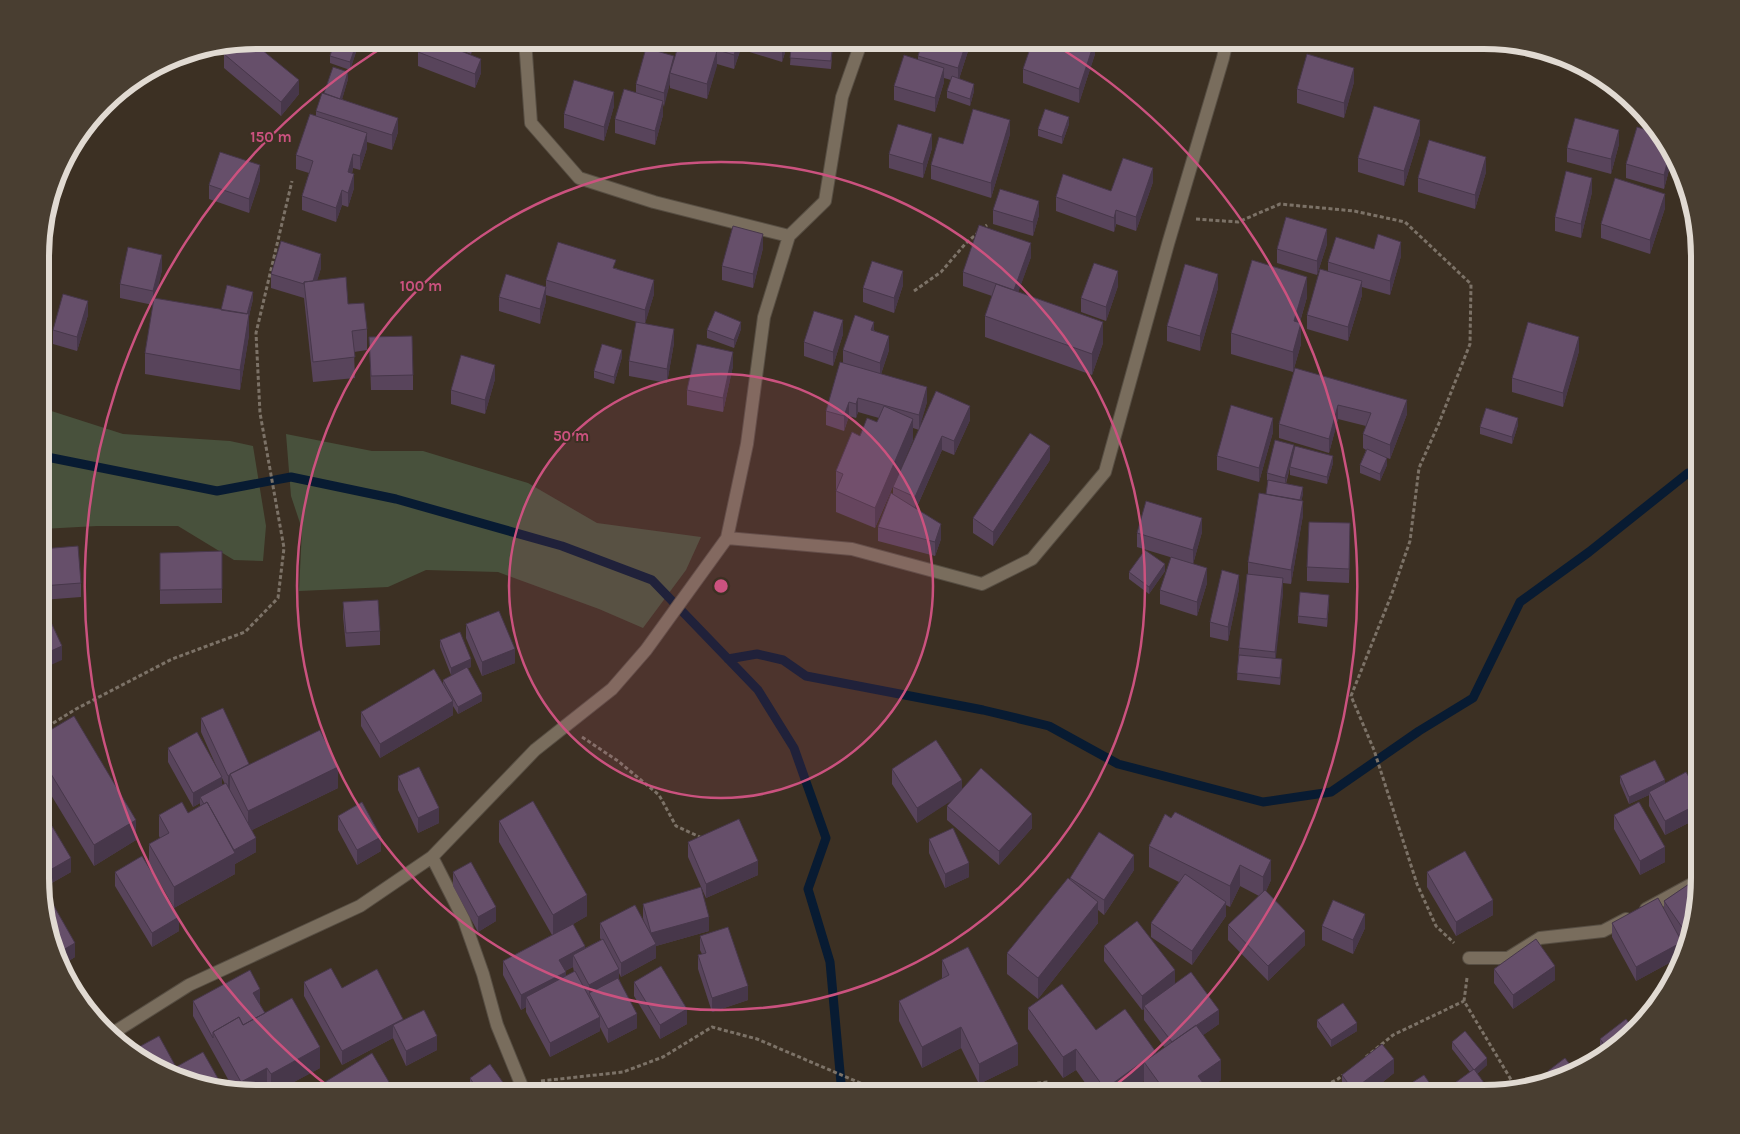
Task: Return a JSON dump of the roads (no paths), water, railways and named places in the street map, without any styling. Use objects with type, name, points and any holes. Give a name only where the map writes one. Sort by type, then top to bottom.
[{"type":"street","points":[[526,49],[531,123],[579,178],[654,202],[789,236]]},
{"type":"street","points":[[116,1031],[189,985],[360,906],[432,857],[535,750],[612,689],[646,650],[727,538],[747,444],[764,317],[789,236],[825,201],[842,97],[859,49]]},
{"type":"street","points":[[727,538],[852,548],[982,584],[1032,559],[1105,472],[1225,49]]},
{"type":"street","points":[[432,857],[464,920],[519,1085]]},
{"type":"street","points":[[1470,958],[1508,958],[1540,938],[1603,931],[1691,885]]},
{"type":"waterway","points":[[49,457],[217,491],[291,477],[396,499],[562,546],[652,580],[758,690],[794,748],[826,838],[808,889],[830,962],[841,1085]]},
{"type":"waterway","points":[[728,659],[757,654],[783,660],[806,676],[983,710],[1049,726],[1118,764],[1263,802],[1331,792],[1419,731],[1473,698],[1520,602],[1589,552],[1688,473]]}]
